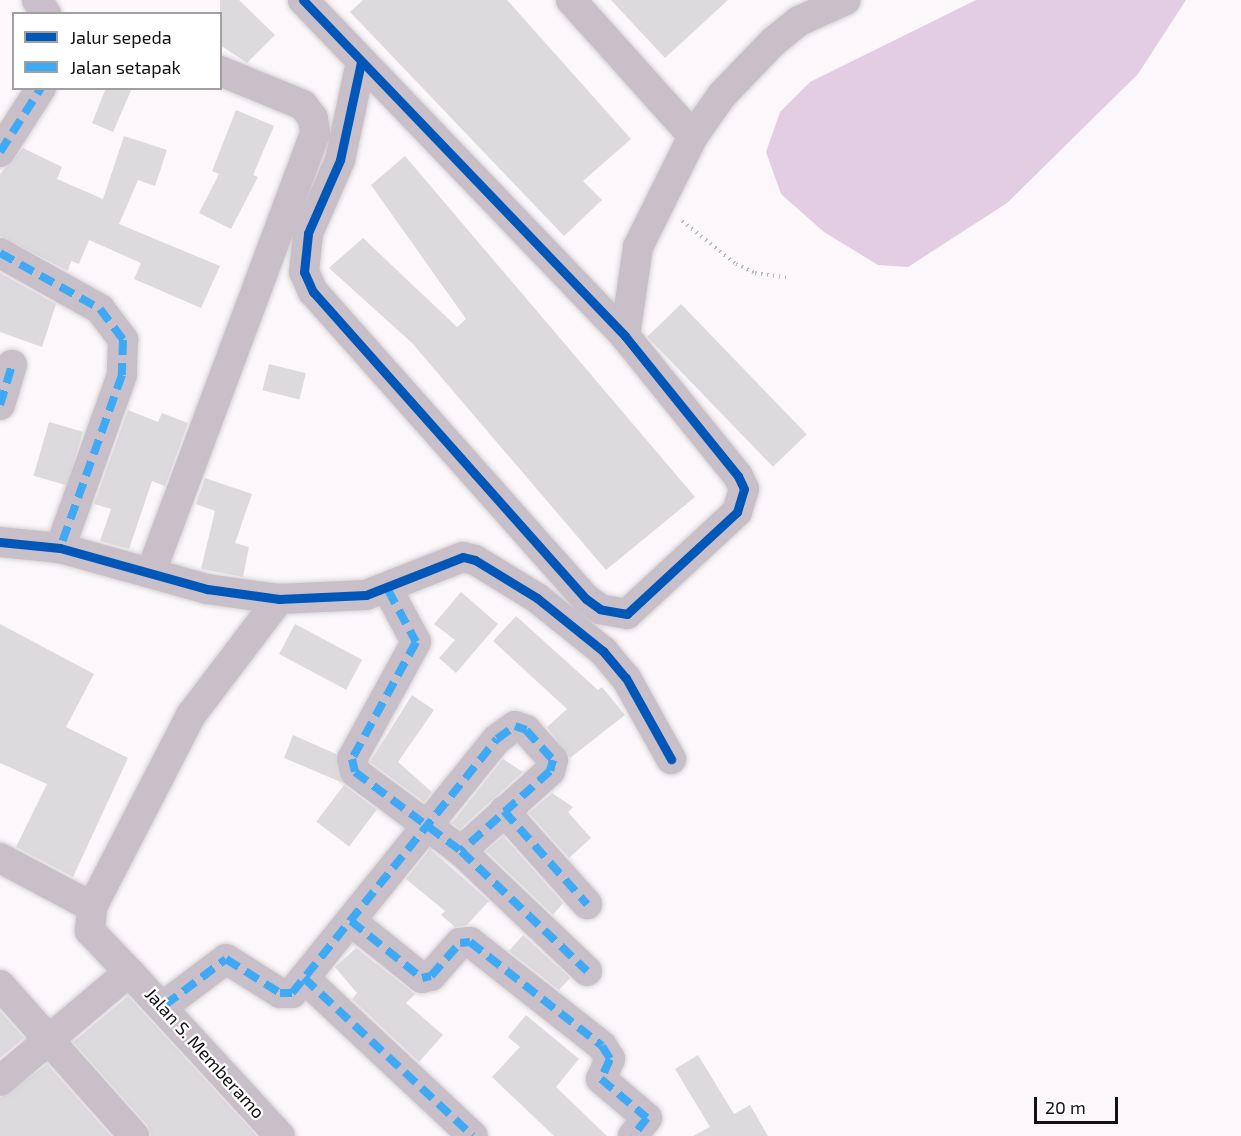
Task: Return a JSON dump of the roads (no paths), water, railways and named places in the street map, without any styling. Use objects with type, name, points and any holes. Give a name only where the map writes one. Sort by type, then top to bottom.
[{"type":"street","points":[[571,0],[693,136]]},
{"type":"street","points":[[625,336],[638,247],[658,201],[693,136],[729,87],[773,42],[800,21],[840,1]]},
{"type":"street","points":[[319,5],[361,62],[625,336],[744,489],[737,512],[627,614],[600,609],[586,599],[313,292],[304,273],[308,233],[340,160],[361,62]]},
{"type":"street","points":[[151,572],[315,133],[313,118],[303,105],[222,72]]},
{"type":"street","points":[[0,152],[40,90]]},
{"type":"street","points":[[0,254],[100,309],[123,340],[122,375],[60,548]]},
{"type":"street","points":[[0,405],[12,365]]},
{"type":"street","points":[[0,542],[60,548],[207,589],[279,599],[345,598],[388,590],[463,557],[487,565],[603,651],[626,678],[671,759]]},
{"type":"street","points":[[388,590],[416,642],[352,766],[424,826],[461,851],[587,971]]},
{"type":"street","points":[[0,858],[92,907],[191,715],[279,599]]},
{"type":"street","points":[[165,1005],[220,959],[233,961],[287,995],[351,921],[424,826],[496,739],[515,726],[526,730],[553,765],[461,851]]},
{"type":"street","points":[[504,811],[587,904]]},
{"type":"street","name":"Jalan S. Memberamo","points":[[92,907],[90,931],[165,1005],[280,1136]]},
{"type":"street","points":[[351,921],[422,978],[431,976],[460,943],[470,942],[602,1046],[610,1059],[601,1079],[647,1118],[633,1136]]},
{"type":"street","points":[[0,1081],[129,972]]},
{"type":"street","points":[[304,978],[473,1136]]},
{"type":"street","points":[[0,985],[134,1136]]}]
